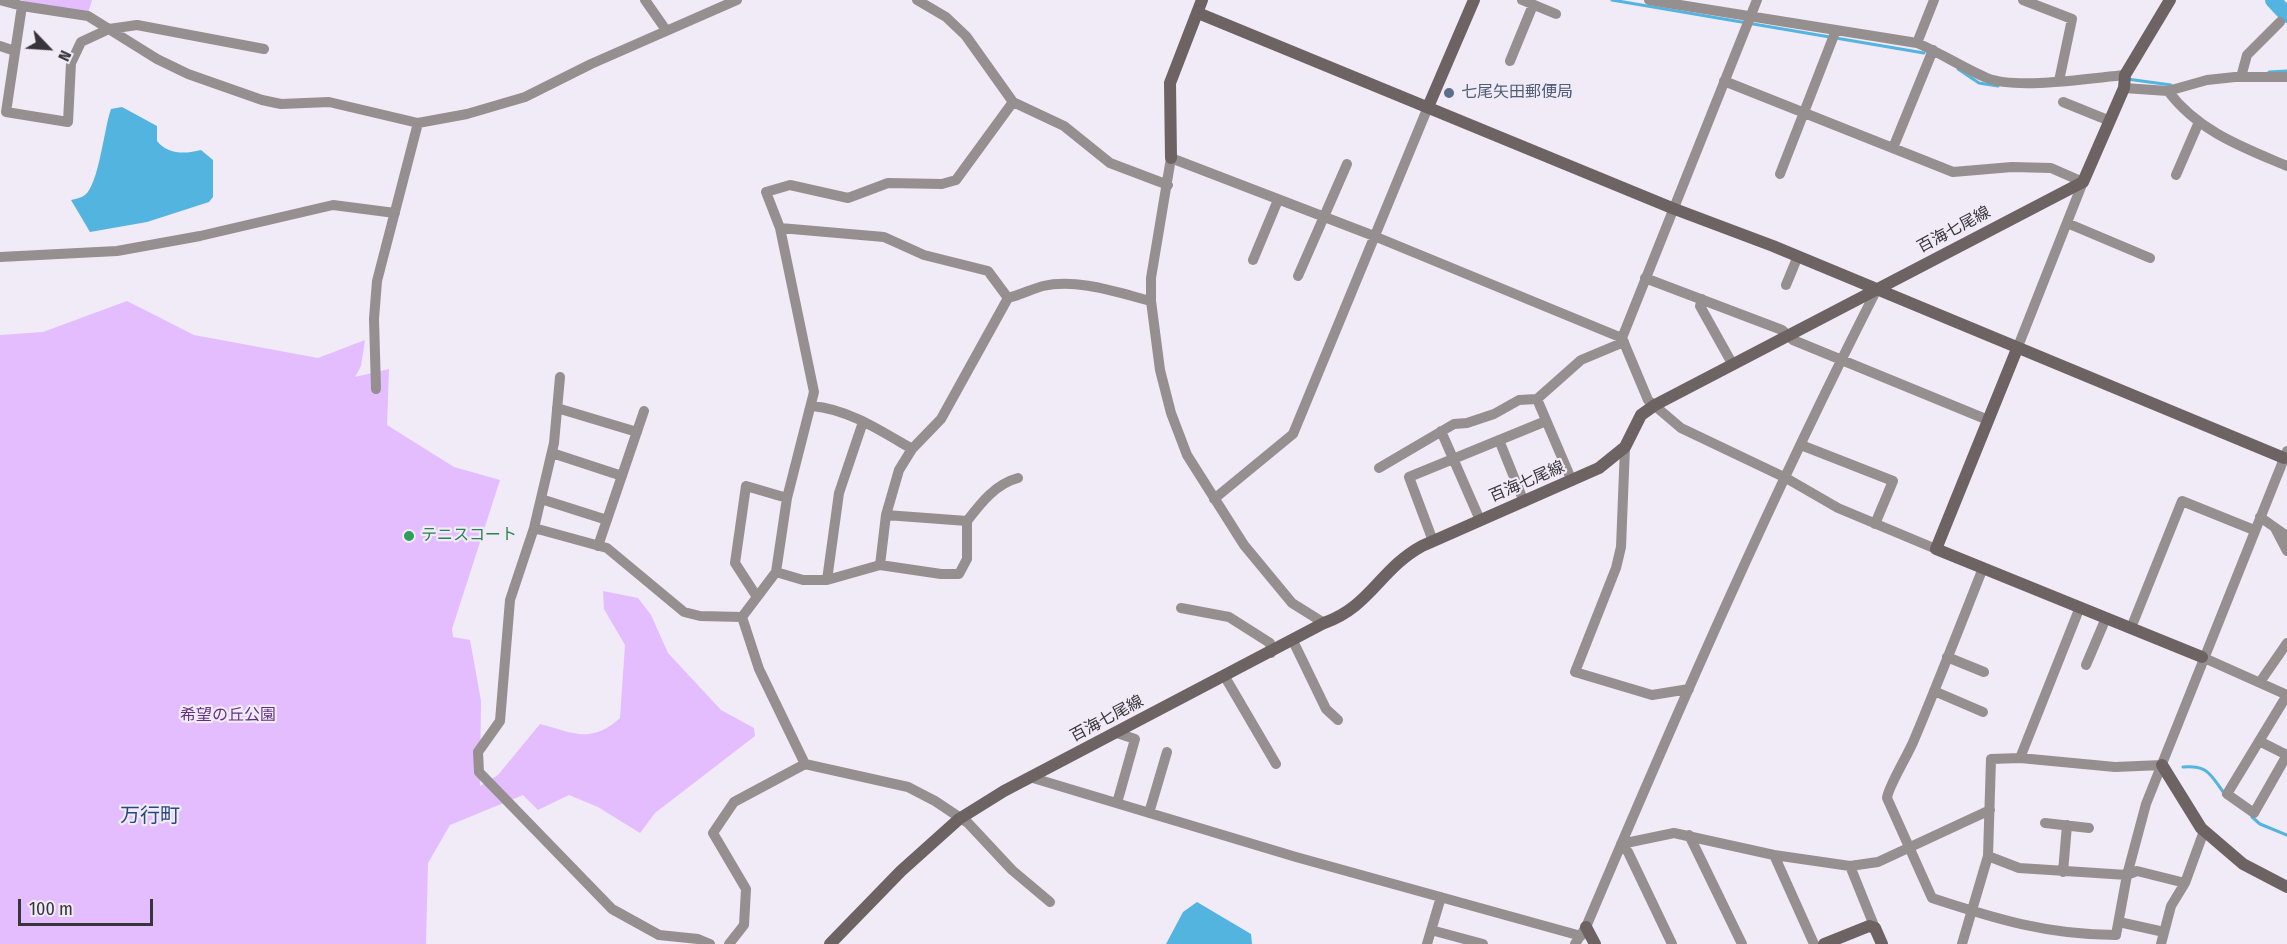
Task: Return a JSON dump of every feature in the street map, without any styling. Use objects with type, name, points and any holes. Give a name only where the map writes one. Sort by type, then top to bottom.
[{"type":"street","points":[[0,0],[88,16],[188,74],[262,100],[281,104],[329,102],[418,123],[467,114],[525,97],[666,30],[737,0]]},
{"type":"street","points":[[645,0],[666,30]]},
{"type":"street","points":[[917,0],[946,17],[966,36],[1012,102],[1064,126],[1110,163],[1168,185]]},
{"type":"street","points":[[1202,0],[1174,66],[1170,83],[1171,158],[1151,278],[1151,301],[1160,370],[1187,455],[1214,499],[1244,545],[1282,593],[1292,603],[1324,623]]},
{"type":"street","points":[[1214,499],[1293,434],[1474,0]]},
{"type":"street","points":[[1522,0],[1556,14]]},
{"type":"street","points":[[1649,0],[1698,4],[1749,20],[1836,30],[1917,43],[1988,78],[2008,82],[2125,81],[2168,91],[2207,80],[2287,77]]},
{"type":"street","points":[[1757,0],[1672,208],[1623,340],[1648,400],[1681,428],[1786,478],[1838,508],[2202,657],[2287,695],[2259,741],[2227,794],[2254,813],[2287,755],[2259,741]]},
{"type":"street","points":[[1917,43],[1934,0]]},
{"type":"street","points":[[2023,0],[2072,19],[2059,81]]},
{"type":"street","points":[[1936,549],[2125,81],[2170,0]]},
{"type":"street","points":[[18,3],[15,51],[3,111],[68,122],[71,63],[81,42],[109,29],[137,26],[264,49]]},
{"type":"street","points":[[1509,61],[1533,5]]},
{"type":"street","points":[[1198,13],[1672,208],[1798,256],[2017,349],[2286,456],[2202,657],[2146,804],[2127,875],[2116,935],[2100,940],[2081,940],[2033,929],[1932,898],[1887,798],[1888,790],[1897,778],[1983,568]]},
{"type":"street","points":[[2241,77],[2247,55],[2280,22]]},
{"type":"street","points":[[1780,174],[1836,30]]},
{"type":"street","points":[[0,46],[15,51]]},
{"type":"street","points":[[1893,148],[1934,50]]},
{"type":"street","points":[[1724,81],[1953,172],[2012,167],[2051,168],[2083,182]]},
{"type":"street","points":[[2168,91],[2181,108],[2235,146],[2287,166]]},
{"type":"street","points":[[742,617],[776,572],[787,498],[814,392],[780,228],[766,192],[790,185],[848,198],[888,183],[942,184],[956,180],[1012,102]]},
{"type":"street","points":[[2063,102],[2110,121]]},
{"type":"street","points":[[2176,175],[2199,122]]},
{"type":"street","points":[[376,389],[374,319],[377,281],[418,123]]},
{"type":"street","points":[[1171,158],[1374,236],[1623,340]]},
{"type":"street","points":[[1298,276],[1347,164]]},
{"type":"street","name":"百海七尾線","points":[[830,944],[901,871],[959,819],[1324,623],[1350,612],[1366,597],[1383,575],[1407,554],[1599,468],[1625,447],[1641,415],[1655,405],[2083,182]]},
{"type":"street","points":[[1253,260],[1278,200]]},
{"type":"street","points":[[0,257],[117,251],[200,236],[333,205],[346,204],[395,213]]},
{"type":"street","points":[[2067,223],[2150,258]]},
{"type":"street","points":[[780,228],[884,237],[924,255],[988,272],[1008,298]]},
{"type":"street","points":[[1786,285],[1798,256]]},
{"type":"street","points":[[1645,278],[1782,330],[1793,340],[1988,420]]},
{"type":"street","points":[[880,565],[886,515],[899,470],[912,448],[941,419],[1008,298],[1044,286],[1062,285],[1095,288],[1151,301]]},
{"type":"street","points":[[1581,935],[1689,689],[1841,360],[1877,290]]},
{"type":"street","points":[[1702,299],[1700,306],[1733,365]]},
{"type":"street","points":[[1378,468],[1454,424],[1467,423],[1494,414],[1519,400],[1537,399],[1581,360],[1623,340]]},
{"type":"street","points":[[560,377],[552,453],[534,528],[510,600],[500,721],[478,752],[479,772],[612,909],[659,935],[698,939],[710,944]]},
{"type":"street","points":[[1537,399],[1572,481]]},
{"type":"street","points":[[812,406],[831,408],[912,448]]},
{"type":"street","points":[[557,408],[637,432]]},
{"type":"street","points":[[598,546],[644,411]]},
{"type":"street","points":[[1433,541],[1409,477],[1546,421]]},
{"type":"street","points":[[827,580],[839,494],[863,422]]},
{"type":"street","points":[[1441,431],[1480,520]]},
{"type":"street","points":[[1500,440],[1524,502]]},
{"type":"street","points":[[1801,445],[1893,481],[1875,524]]},
{"type":"street","points":[[1625,447],[1622,547],[1575,672],[1652,694],[1689,689]]},
{"type":"street","points":[[552,453],[622,476]]},
{"type":"street","points":[[776,572],[803,580],[827,580],[880,565],[959,574],[967,559],[967,521],[983,500],[1008,480],[1018,478]]},
{"type":"street","points":[[757,597],[735,564],[746,486],[787,498]]},
{"type":"street","points":[[541,499],[607,520]]},
{"type":"street","points":[[2131,628],[2182,501],[2254,530]]},
{"type":"street","points":[[886,515],[967,521]]},
{"type":"street","points":[[2260,517],[2287,536]]},
{"type":"street","points":[[534,528],[607,548],[684,612],[700,616],[742,617]]},
{"type":"street","points":[[2275,528],[2287,551]]},
{"type":"street","points":[[1181,608],[1229,617],[1270,644],[1271,653]]},
{"type":"street","points":[[2020,758],[2080,608]]},
{"type":"street","points":[[742,617],[759,669],[805,764]]},
{"type":"street","points":[[2086,665],[2106,618]]},
{"type":"street","points":[[1293,641],[1326,709],[1338,720]]},
{"type":"street","points":[[2260,682],[2287,644]]},
{"type":"street","points":[[1947,657],[1984,672]]},
{"type":"street","points":[[1225,677],[1276,764]]},
{"type":"street","points":[[1934,691],[1983,712]]},
{"type":"street","points":[[1117,733],[1135,739],[1117,803]]},
{"type":"street","points":[[1149,813],[1167,752]]},
{"type":"street","points":[[1962,944],[1988,856],[1991,759],[2020,758],[2115,767],[2162,765]]},
{"type":"street","points":[[729,944],[744,925],[746,890],[713,833],[722,816],[734,802],[805,764],[908,788],[935,801],[968,823],[1012,870],[1050,902]]},
{"type":"street","points":[[2162,765],[2204,831],[2243,864],[2287,887]]},
{"type":"street","points":[[1033,778],[1581,935],[1595,944]]},
{"type":"street","points":[[1621,844],[1674,833],[1774,855],[1850,866],[1878,862],[1990,810]]},
{"type":"street","points":[[2045,823],[2089,828]]},
{"type":"street","points":[[2063,872],[2067,825]]},
{"type":"street","points":[[2161,944],[2171,906],[2185,883],[2204,831]]},
{"type":"street","points":[[1689,835],[1742,944]]},
{"type":"street","points":[[1621,844],[1628,852],[1672,944]]},
{"type":"street","points":[[1774,855],[1814,944]]},
{"type":"street","points":[[1988,856],[2019,868],[2127,875],[2137,871],[2185,883]]},
{"type":"street","points":[[1850,866],[1882,944]]},
{"type":"street","points":[[1427,944],[1442,897]]},
{"type":"street","points":[[2119,922],[2164,932]]},
{"type":"street","points":[[1824,944],[1859,929],[1869,926],[1875,928]]},
{"type":"street","points":[[1431,930],[1483,944]]},
{"type":"green space","points":[[22,0],[92,0],[88,13],[25,4]]},
{"type":"green space","name":"希望の丘公園","points":[[127,301],[194,335],[318,358],[365,340],[361,366],[355,377],[389,369],[387,425],[454,467],[500,480],[452,629],[453,637],[470,640],[481,701],[480,786],[498,775],[540,724],[573,733],[591,734],[610,726],[620,718],[625,645],[604,609],[603,591],[638,598],[651,615],[668,653],[721,710],[754,728],[755,736],[655,813],[640,833],[598,807],[569,795],[538,810],[523,795],[450,825],[428,863],[426,944],[0,944],[0,335],[43,332]]},
{"type":"water","points":[[122,107],[157,126],[157,141],[166,149],[183,153],[201,150],[213,160],[213,197],[209,202],[147,222],[90,232],[71,200],[85,195],[90,189],[98,168],[111,109]]},
{"type":"water","points":[[1197,902],[1251,934],[1252,944],[1166,944],[1183,912]]},
{"type":"waterway","points":[[1612,0],[1924,53]]},
{"type":"waterway","points":[[2273,0],[2287,15]]},
{"type":"waterway","points":[[1958,69],[1979,83],[1998,86]]},
{"type":"waterway","points":[[2269,72],[2287,71]]},
{"type":"waterway","points":[[2127,79],[2171,85]]},
{"type":"waterway","points":[[2183,767],[2198,768],[2208,772],[2224,793]]},
{"type":"waterway","points":[[2252,817],[2260,824],[2287,835]]},
{"type":"place","name":"七尾矢田郵便局","points":[[1449,93]]},
{"type":"place","name":"テニスコート","points":[[409,536]]},
{"type":"district","name":"万行町","points":[[150,816]]}]
